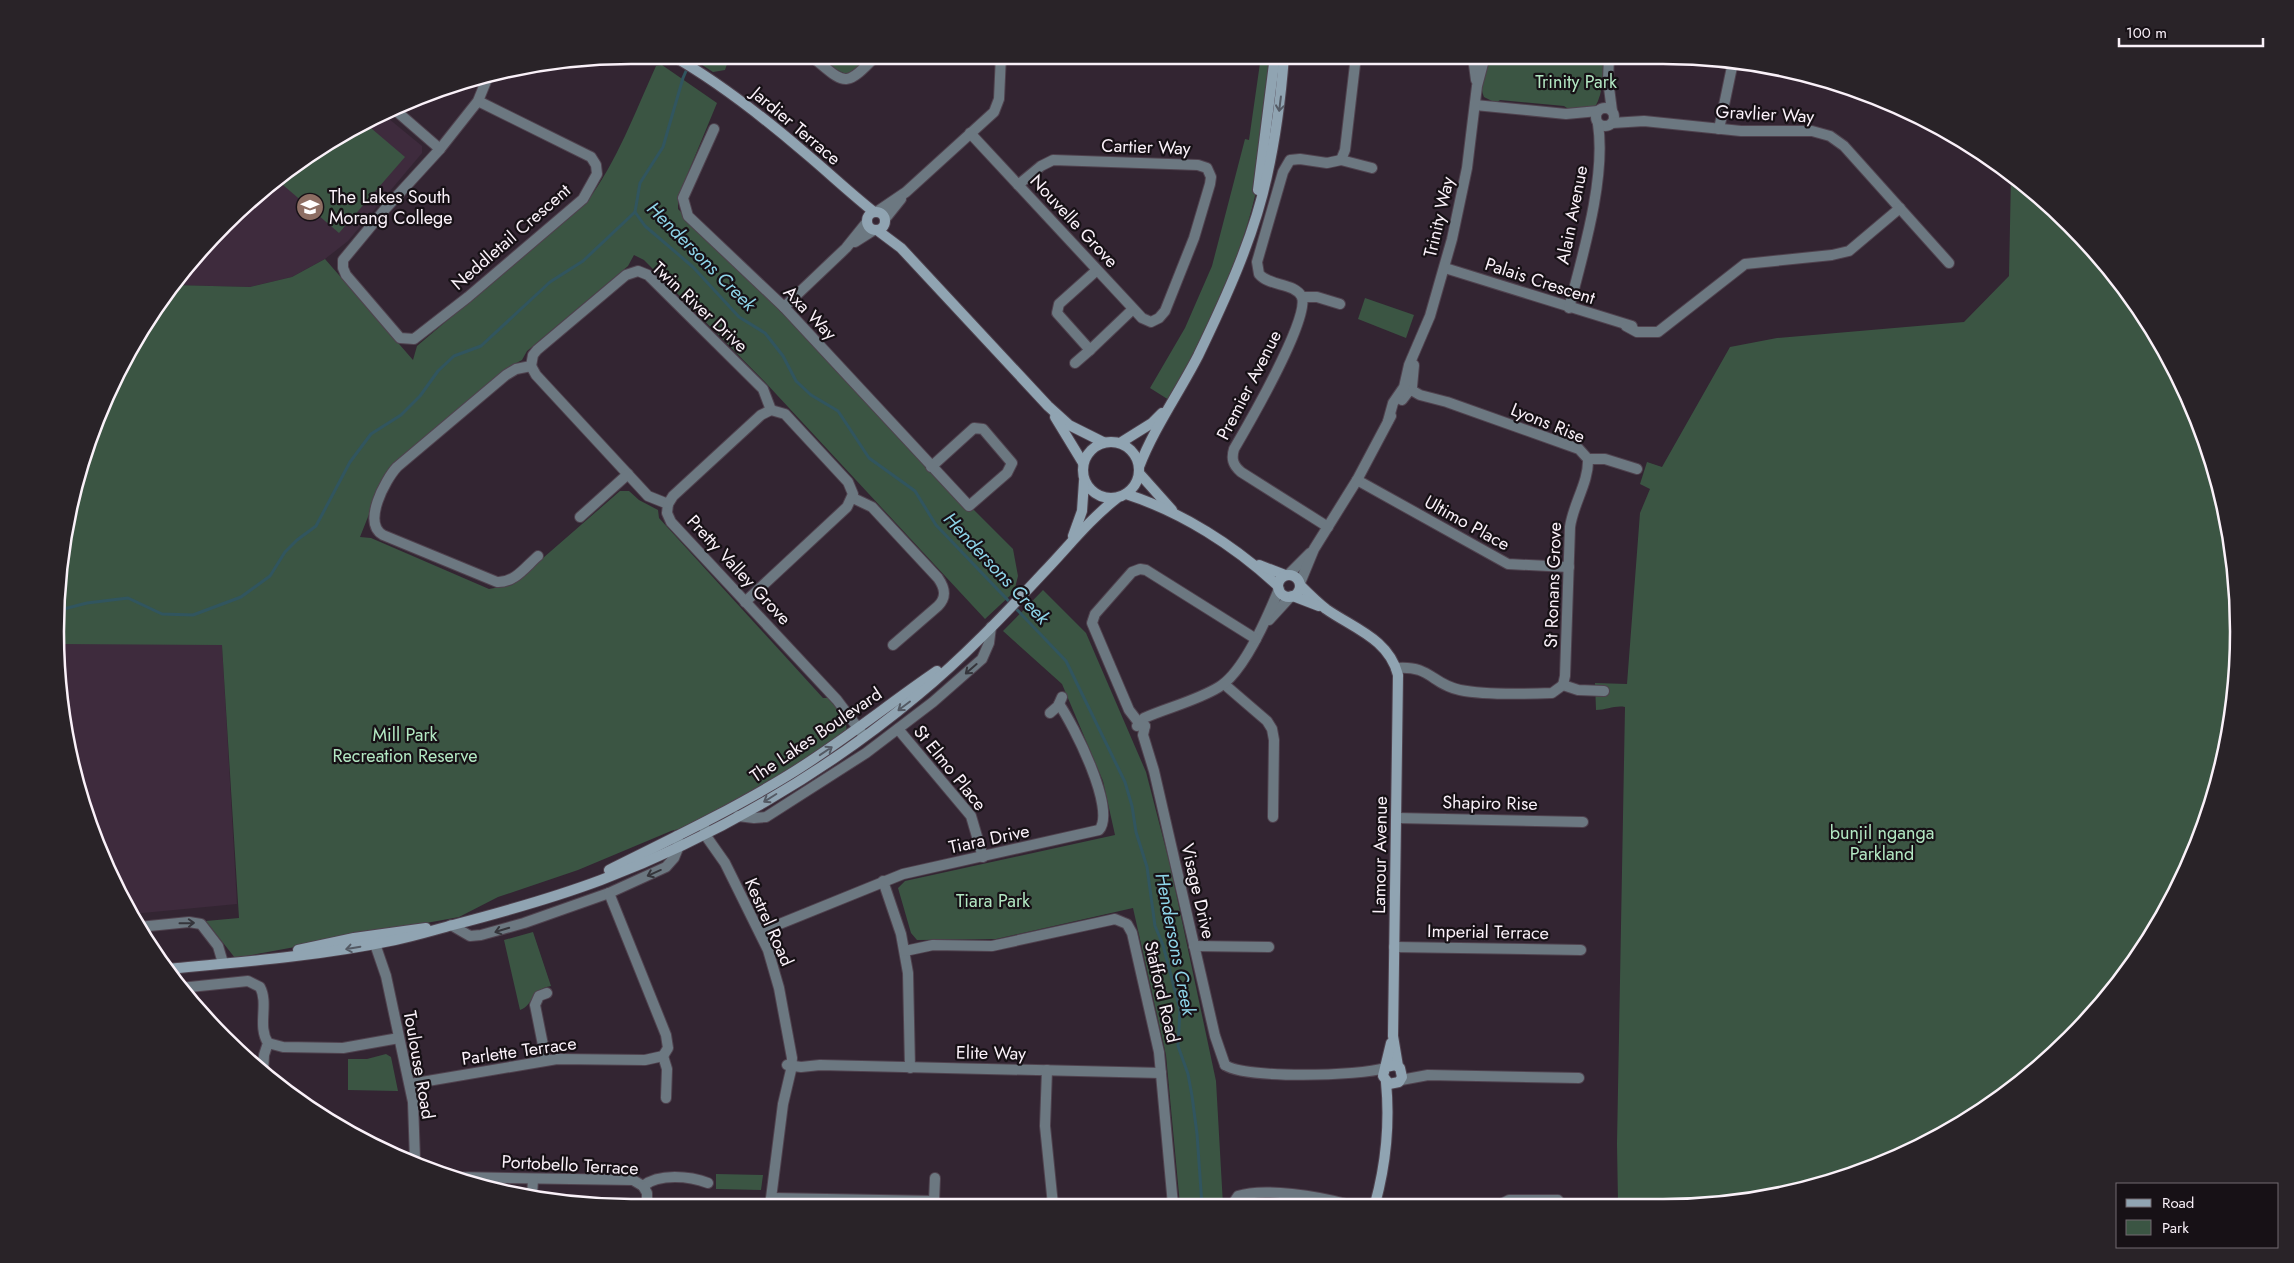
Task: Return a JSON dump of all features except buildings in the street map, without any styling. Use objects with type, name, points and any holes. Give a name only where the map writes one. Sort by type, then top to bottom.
[{"type":"street","name":"Jardier Terrace","points":[[685,64],[768,121],[848,192],[881,216],[901,248]]},
{"type":"street","points":[[822,64],[839,77],[848,80],[854,78],[867,64]]},
{"type":"street","points":[[881,216],[994,112],[998,104],[1000,64]]},
{"type":"street","points":[[1250,230],[1264,150],[1274,64]]},
{"type":"street","points":[[1121,496],[1137,482],[1146,449],[1220,309],[1250,230],[1267,177],[1276,129],[1283,64]]},
{"type":"street","points":[[1340,160],[1345,150],[1355,64]]},
{"type":"street","name":"Trinity Way","points":[[1474,64],[1477,86]]},
{"type":"street","name":"Trinity Way","points":[[1300,584],[1314,549],[1357,480],[1388,421],[1393,403],[1409,388],[1409,365],[1417,352],[1445,268],[1462,194],[1477,86],[1483,64]]},
{"type":"street","name":"Alain Avenue","points":[[1569,308],[1589,224],[1600,158],[1612,118],[1608,80],[1609,64]]},
{"type":"street","points":[[1719,129],[1732,68]]},
{"type":"street","name":"Alain Avenue","points":[[1598,110],[1608,80]]},
{"type":"street","points":[[399,114],[440,149],[478,101],[485,83]]},
{"type":"street","name":"Neddletail Crescent","points":[[440,149],[386,208],[343,260],[342,268],[346,275],[400,338],[414,339],[468,297],[583,199],[597,174],[596,166],[591,157],[478,101]]},
{"type":"street","points":[[1475,105],[1566,114],[1605,127],[1612,118],[1607,108],[1566,114]]},
{"type":"street","points":[[1597,123],[1595,116],[1598,110]]},
{"type":"street","name":"Gravlier Way","points":[[1612,118],[1719,129],[1812,131],[1830,136],[1844,146],[1949,263]]},
{"type":"street","name":"Alain Avenue","points":[[1597,123],[1600,158]]},
{"type":"street","name":"Axa Way","points":[[714,129],[683,198],[684,208],[688,216],[784,307],[931,467],[969,506],[1007,473],[1012,466],[1008,456],[983,429],[971,430],[931,467]]},
{"type":"street","name":"Nouvelle Grove","points":[[970,133],[1133,309],[1145,321],[1157,320]]},
{"type":"street","points":[[1340,304],[1318,298],[1302,297],[1295,289],[1262,278],[1259,274],[1258,262],[1287,164],[1294,159],[1327,163],[1340,160],[1372,168]]},
{"type":"street","name":"Cartier Way","points":[[1018,185],[1046,162],[1053,160],[1198,164],[1207,168],[1210,184],[1196,230],[1172,293],[1162,316],[1157,320]]},
{"type":"street","name":"Jardier Terrace","points":[[848,192],[871,226],[901,248],[1048,406],[1069,425],[1103,442]]},
{"type":"street","name":"Palais Crescent","points":[[1445,268],[1626,326],[1652,328],[1673,319],[1745,264],[1843,253],[1854,248],[1900,208]]},
{"type":"street","points":[[871,226],[869,214],[881,216]]},
{"type":"street","points":[[784,307],[871,226],[884,226],[881,216]]},
{"type":"street","points":[[1090,350],[1061,319],[1057,310],[1059,304],[1097,270]]},
{"type":"street","name":"Twin River Drive","points":[[532,366],[533,355],[537,350],[626,275],[638,271],[648,275],[762,389],[771,410]]},
{"type":"street","name":"Premier Avenue","points":[[1302,297],[1302,311],[1293,334],[1261,400],[1234,449],[1232,458],[1235,467],[1241,472],[1328,528]]},
{"type":"street","points":[[1075,363],[1133,309]]},
{"type":"street","points":[[532,366],[516,369],[506,376],[397,467],[386,483],[373,518],[376,530],[383,535],[498,582],[505,582],[514,578],[538,556]]},
{"type":"street","name":"Pretty Valley Grove","points":[[532,366],[536,376],[648,496],[668,504],[667,513],[671,522],[837,700],[861,733]]},
{"type":"street","name":"Lyons Rise","points":[[1409,388],[1422,390],[1447,402],[1579,449],[1588,459],[1605,459],[1637,469]]},
{"type":"street","points":[[1120,443],[1152,423],[1171,404]]},
{"type":"street","name":"Jardier Terrace","points":[[1048,406],[1083,463]]},
{"type":"street","points":[[668,504],[673,496],[761,415],[771,410],[785,414],[848,482],[853,498],[872,507],[938,578],[944,588],[944,598],[938,606],[893,645]]},
{"type":"street","points":[[1176,513],[1139,470],[1133,452],[1120,443],[1103,442],[1090,450],[1083,463],[1084,480],[1094,493],[1101,496],[1121,496],[1176,513],[1253,563],[1282,594],[1325,608]]},
{"type":"street","name":"St Ronans Grove","points":[[1563,685],[1566,676],[1572,518],[1588,459]]},
{"type":"street","points":[[580,517],[628,474]]},
{"type":"street","name":"The Lakes Boulevard","points":[[1071,541],[1082,511],[1084,480]]},
{"type":"street","name":"Ultimo Place","points":[[1357,480],[1508,564],[1569,567]]},
{"type":"street","name":"The Lakes Boulevard","points":[[174,968],[316,954],[451,925],[567,890],[738,816],[819,767],[966,650],[1018,600],[1098,513],[1121,496]]},
{"type":"street","points":[[745,602],[847,507],[853,498]]},
{"type":"street","name":"Trinity Way","points":[[1287,575],[1314,549]]},
{"type":"street","points":[[1253,563],[1296,577],[1300,584],[1325,608],[1381,645],[1392,658],[1397,672],[1414,667],[1450,687],[1468,691],[1552,692],[1563,685],[1578,690],[1604,691]]},
{"type":"street","name":"Visage Drive","points":[[1256,639],[1146,570],[1140,569],[1128,576],[1095,614],[1092,623],[1129,710],[1142,724],[1143,735],[1156,780],[1223,1068],[1252,1072],[1353,1074]]},
{"type":"street","points":[[1142,724],[1224,684],[1236,671],[1265,624],[1280,580],[1287,575]]},
{"type":"street","points":[[1265,624],[1298,592],[1300,584]]},
{"type":"street","points":[[738,816],[761,818],[774,812],[846,767],[898,729],[982,659],[989,643],[991,627]]},
{"type":"street","name":"Lamour Avenue","points":[[1397,672],[1397,818],[1393,1036],[1399,1067]]},
{"type":"street","points":[[1224,684],[1267,721],[1272,729],[1274,740],[1274,818]]},
{"type":"street","name":"Tiara Drive","points":[[760,932],[883,881],[911,872],[1087,834],[1095,832],[1103,826],[1105,815],[1098,786],[1061,701],[1050,713]]},
{"type":"street","name":"St Elmo Place","points":[[898,729],[971,816],[983,857]]},
{"type":"street","name":"The Lakes Boulevard","points":[[707,828],[788,775],[861,733]]},
{"type":"street","name":"Shapiro Rise","points":[[1397,818],[1583,822]]},
{"type":"street","name":"Kestrel Road","points":[[707,828],[760,932],[774,969],[784,1024],[790,1064],[771,1199]]},
{"type":"street","points":[[451,925],[470,936],[481,935],[524,923],[609,893],[666,868],[674,858],[678,841]]},
{"type":"street","points":[[883,881],[895,915],[904,951],[910,988],[910,1068]]},
{"type":"street","points":[[609,893],[666,1035],[668,1048],[663,1056],[667,1069],[666,1098]]},
{"type":"street","name":"Stafford Road","points":[[904,951],[933,946],[992,946],[1109,920],[1122,920],[1127,924],[1132,933],[1157,1042],[1172,1199]]},
{"type":"street","points":[[147,926],[189,922],[201,924],[218,946],[222,963]]},
{"type":"street","name":"Toulouse Road","points":[[378,940],[386,960],[386,976],[415,1113],[415,1156]]},
{"type":"street","points":[[1194,946],[1269,947]]},
{"type":"street","name":"Imperial Terrace","points":[[1394,947],[1581,950]]},
{"type":"street","points":[[189,987],[248,981],[257,984],[264,994],[263,1029],[268,1043],[264,1063]]},
{"type":"street","points":[[546,1060],[535,1005],[539,996],[548,992]]},
{"type":"street","name":"Lamour Avenue","points":[[1386,1068],[1393,1036]]},
{"type":"street","points":[[268,1043],[283,1047],[343,1048],[400,1038]]},
{"type":"street","name":"Parlette Terrace","points":[[410,1084],[546,1060],[566,1058],[646,1060],[663,1056]]},
{"type":"street","name":"Elite Way","points":[[790,1064],[1161,1073]]},
{"type":"street","points":[[1353,1074],[1386,1068],[1392,1065],[1428,1075]]},
{"type":"street","points":[[1389,1117],[1403,1074],[1399,1067]]},
{"type":"street","points":[[1376,1199],[1384,1165],[1389,1117],[1386,1082],[1383,1073],[1386,1068]]},
{"type":"street","points":[[1047,1070],[1045,1126],[1052,1199]]},
{"type":"street","points":[[1353,1074],[1393,1085],[1400,1081],[1428,1075],[1579,1078]]},
{"type":"street","name":"Portobello Terrace","points":[[476,1177],[632,1180],[643,1186],[660,1178],[691,1179],[708,1183]]},
{"type":"street","points":[[532,1178],[532,1190]]},
{"type":"street","points":[[934,1199],[935,1178]]},
{"type":"street","points":[[643,1186],[647,1199]]},
{"type":"street","points":[[1236,1199],[1238,1196],[1251,1194],[1310,1195],[1326,1199]]},
{"type":"shaded area","name":"The Lakes South Morang College","points":[[388,118],[422,146],[422,153],[348,241],[325,259],[292,277],[250,287],[182,285],[230,230],[257,205],[316,159],[348,140]]},
{"type":"shaded area","points":[[64,644],[222,644],[237,904],[139,913],[122,883],[107,849],[83,778],[69,706]]},
{"type":"green space","points":[[701,64],[727,64],[725,70],[713,72]]},
{"type":"green space","points":[[830,64],[861,64],[855,70],[846,74]]},
{"type":"green space","points":[[1260,64],[1271,64],[1261,162],[1248,223],[1230,275],[1208,326],[1169,400],[1150,388],[1185,328],[1212,266],[1245,139],[1249,140]]},
{"type":"green space","name":"Trinity Park","points":[[1487,64],[1603,64],[1600,95],[1595,107],[1570,110],[1564,106],[1500,100],[1496,103],[1484,97],[1482,92]]},
{"type":"green space","name":"Mill Park Recreation Reserve","points":[[662,65],[717,103],[678,197],[678,209],[798,329],[962,506],[974,510],[1013,549],[1018,576],[1014,592],[985,619],[764,381],[644,260],[634,255],[628,266],[527,351],[522,360],[507,368],[394,464],[385,474],[360,537],[371,538],[489,589],[512,585],[620,491],[629,491],[639,500],[658,510],[659,518],[823,698],[828,698],[835,705],[844,717],[846,731],[806,761],[694,825],[671,831],[578,870],[498,897],[459,917],[235,958],[206,921],[239,918],[222,645],[64,644],[65,594],[75,521],[94,449],[122,380],[159,316],[182,285],[250,287],[292,277],[325,259],[413,360],[417,346],[586,203],[616,154],[656,66]]},
{"type":"green space","points":[[370,127],[405,157],[339,233],[282,184],[316,159]]},
{"type":"green space","name":"bunjil nganga Parkland","points":[[2011,183],[2064,230],[2113,286],[2135,316],[2172,380],[2200,449],[2211,485],[2225,557],[2229,594],[2229,669],[2225,706],[2211,778],[2187,849],[2172,883],[2154,915],[2135,947],[2113,977],[2064,1033],[2008,1082],[1978,1104],[1914,1141],[1845,1169],[1809,1180],[1737,1194],[1700,1198],[1618,1199],[1617,1144],[1625,707],[1596,710],[1595,683],[1627,684],[1640,513],[1650,489],[1640,484],[1647,462],[1662,467],[1730,347],[1777,338],[1964,322],[2009,276]]},
{"type":"green space","points":[[1365,298],[1414,315],[1406,338],[1358,319]]},
{"type":"green space","name":"Tiara Park","points":[[1043,590],[1086,633],[1146,772],[1170,865],[1216,1081],[1223,1199],[1179,1199],[1166,1055],[1133,908],[996,939],[917,940],[911,933],[898,888],[905,881],[1115,835],[1103,781],[1062,684],[1003,631]]},
{"type":"green space","points":[[533,932],[551,986],[540,990],[525,1008],[520,1010],[504,940]]},
{"type":"green space","points":[[386,1054],[391,1057],[398,1091],[348,1090],[348,1059],[367,1059]]},
{"type":"green space","points":[[716,1174],[763,1175],[761,1190],[716,1189]]},
{"type":"waterway","name":"Hendersons Creek","points":[[689,64],[683,78],[663,147],[640,183],[635,212],[645,226],[693,267],[739,317],[765,333],[783,356],[796,381],[811,395],[838,411],[869,458],[915,491],[936,525],[1066,661],[1125,782],[1132,806],[1136,832],[1147,867],[1155,926],[1163,945],[1180,1010],[1178,1046],[1188,1074],[1192,1096],[1202,1199]]},
{"type":"waterway","points":[[65,609],[87,603],[128,598],[162,614],[193,615],[241,597],[270,576],[285,552],[316,526],[350,462],[371,434],[401,415],[420,396],[438,371],[454,356],[481,346],[550,282],[583,261],[635,212]]},
{"type":"place","name":"The Lakes South Morang College","points":[[310,207]]}]
